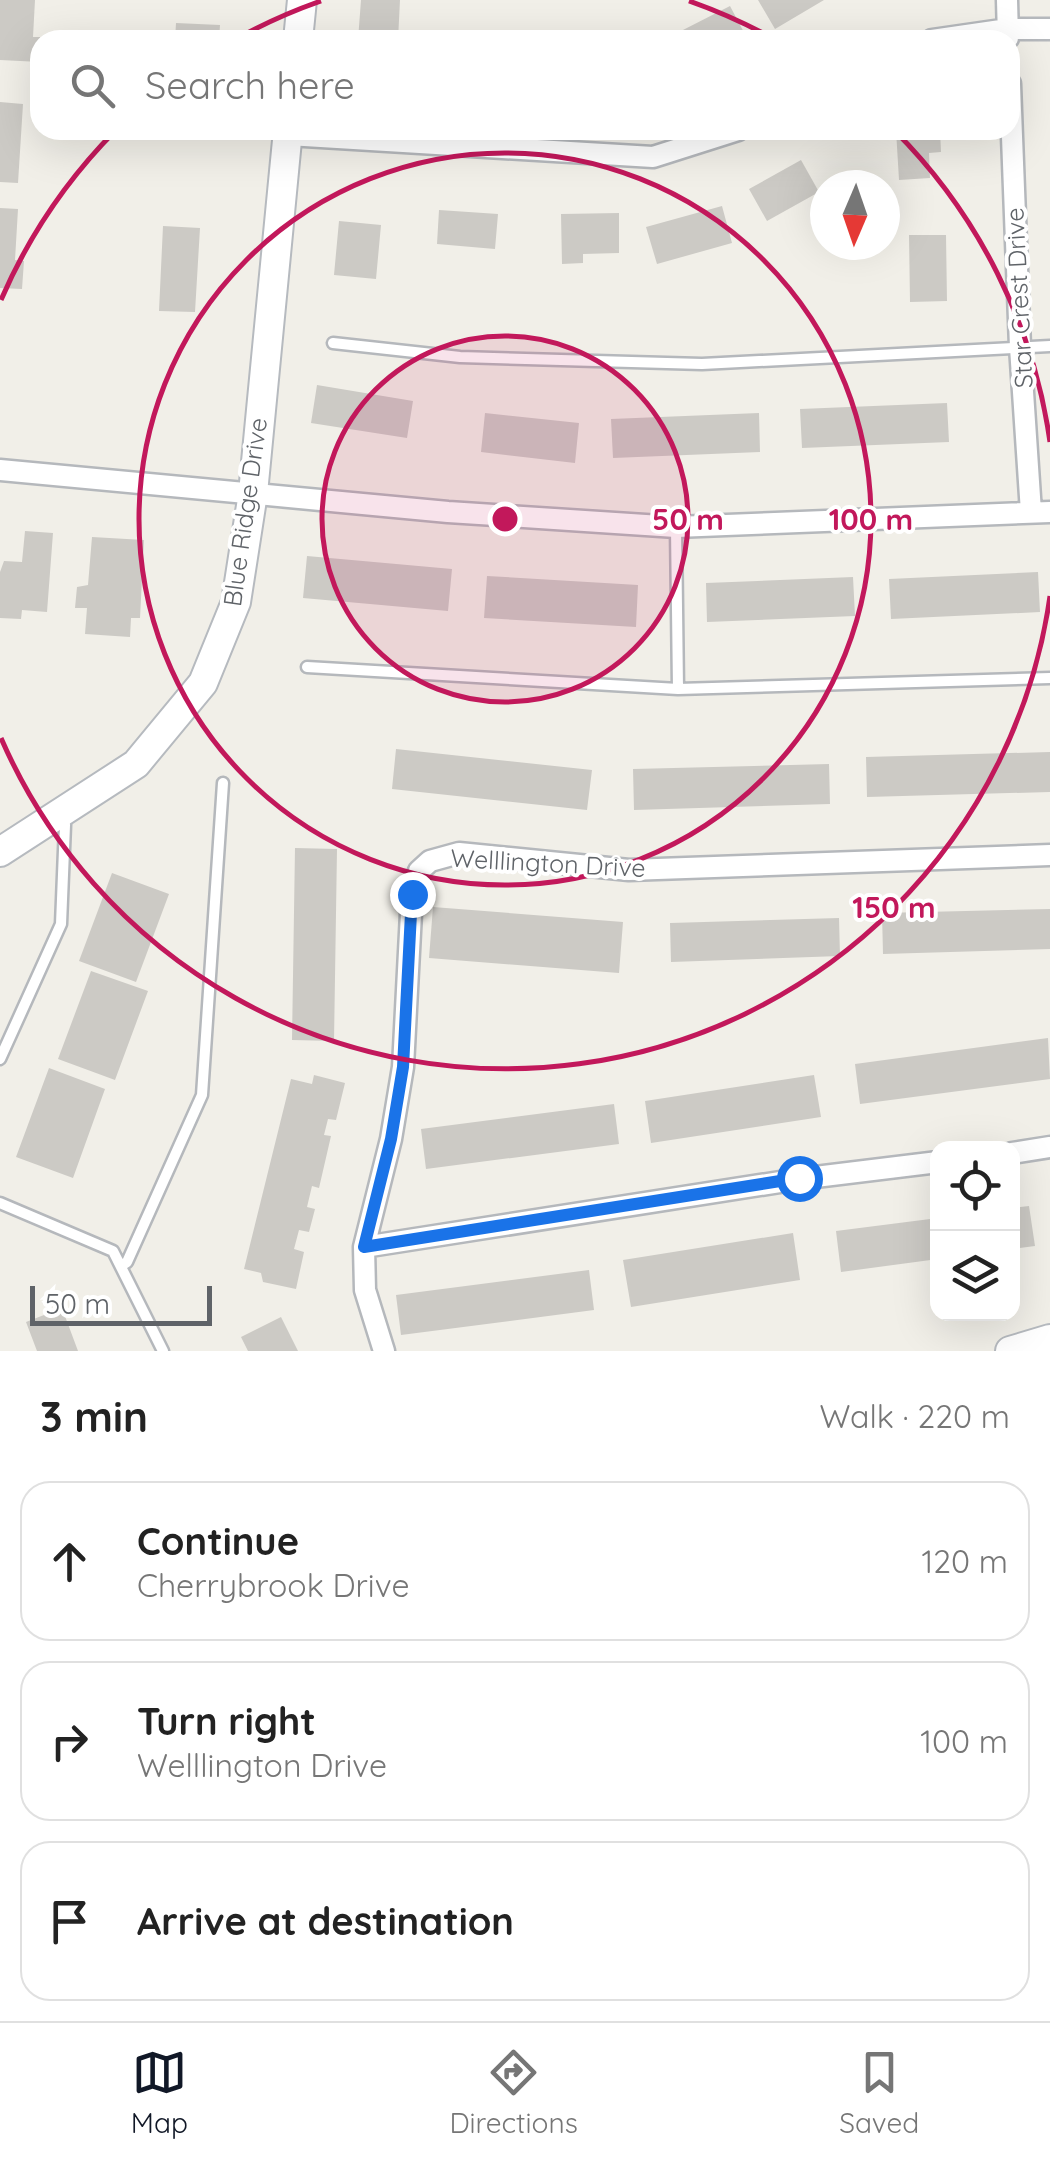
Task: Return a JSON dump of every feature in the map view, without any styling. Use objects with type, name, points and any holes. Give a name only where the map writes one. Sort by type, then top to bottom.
[{"type":"street","points":[[299,30],[302,0]]},
{"type":"street","points":[[1007,0],[1008,30]]},
{"type":"street","points":[[1020,33],[1050,29]]},
{"type":"street","name":"Blue Ridge Drive","points":[[0,852],[136,764],[203,683],[236,602],[253,493],[287,140]]},
{"type":"street","points":[[404,140],[652,157],[706,140]]},
{"type":"street","name":"Star Crest Drive","points":[[1012,140],[1020,347],[1041,512]]},
{"type":"street","points":[[0,470],[448,512],[676,527],[1041,512]]},
{"type":"street","name":"Welllington Drive","points":[[384,1351],[365,1290],[364,1247],[391,1139],[403,1067],[412,894],[419,871],[430,861],[459,853],[629,870],[1050,855]]},
{"type":"street","points":[[1020,1152],[1050,1147]]},
{"type":"street","points":[[364,1247],[799,1178],[930,1163]]},
{"type":"street","points":[[1010,1351],[1050,1338]]},
{"type":"lane","points":[[334,343],[460,357],[702,364],[1050,346]]},
{"type":"lane","points":[[676,527],[678,689]]},
{"type":"lane","points":[[307,667],[678,689],[1050,678]]},
{"type":"lane","points":[[121,1266],[127,1262],[202,1095],[223,783]]},
{"type":"lane","points":[[0,1059],[61,924],[65,825],[62,814]]},
{"type":"lane","points":[[0,1203],[113,1252],[163,1351]]},
{"type":"building","points":[[0,0],[35,0],[30,62],[0,60]]},
{"type":"building","points":[[361,0],[400,0],[398,30],[359,30]]},
{"type":"building","points":[[758,0],[824,0],[775,29]]},
{"type":"building","points":[[730,6],[743,30],[683,30]]},
{"type":"building","points":[[176,23],[220,25],[220,30],[176,30]]},
{"type":"building","points":[[0,102],[23,104],[18,183],[0,182]]},
{"type":"building","points":[[897,140],[940,140],[941,152],[929,153],[930,178],[900,180]]},
{"type":"building","points":[[801,160],[810,176],[810,197],[767,221],[749,189]]},
{"type":"building","points":[[722,206],[732,243],[657,264],[646,227]]},
{"type":"building","points":[[0,208],[18,209],[15,260],[24,261],[22,289],[0,288]]},
{"type":"building","points":[[439,210],[498,214],[495,249],[437,244]]},
{"type":"building","points":[[619,213],[619,253],[583,254],[583,263],[562,264],[561,214]]},
{"type":"building","points":[[339,221],[381,225],[376,279],[334,275]]},
{"type":"building","points":[[163,226],[200,228],[195,312],[159,311]]},
{"type":"building","points":[[909,235],[946,235],[947,301],[910,302]]},
{"type":"building","points":[[317,385],[413,401],[407,438],[311,423]]},
{"type":"building","points":[[947,403],[949,442],[802,448],[800,409]]},
{"type":"building","points":[[485,413],[579,423],[575,463],[481,452]]},
{"type":"building","points":[[759,413],[760,452],[613,458],[611,419]]},
{"type":"building","points":[[25,531],[53,533],[47,612],[22,610],[21,619],[0,618],[0,572],[4,561],[22,562]]},
{"type":"building","points":[[92,537],[144,540],[140,618],[131,618],[130,637],[85,634],[87,608],[75,608],[77,587],[88,585]]},
{"type":"building","points":[[307,556],[452,569],[448,611],[303,598]]},
{"type":"building","points":[[1038,572],[1040,612],[891,619],[889,579]]},
{"type":"building","points":[[487,576],[638,585],[636,627],[484,618]]},
{"type":"building","points":[[853,577],[855,616],[707,622],[706,583]]},
{"type":"building","points":[[396,749],[592,770],[587,810],[392,789]]},
{"type":"building","points":[[1050,752],[1050,792],[867,797],[866,757]]},
{"type":"building","points":[[829,764],[830,804],[634,810],[633,769]]},
{"type":"building","points":[[295,848],[337,849],[334,1041],[292,1040]]},
{"type":"building","points":[[112,873],[169,894],[136,982],[79,961]]},
{"type":"building","points":[[433,907],[623,922],[619,973],[429,958]]},
{"type":"building","points":[[1050,909],[1050,949],[883,954],[882,913]]},
{"type":"building","points":[[839,918],[840,956],[671,962],[670,923]]},
{"type":"building","points":[[91,971],[148,991],[115,1080],[58,1059]]},
{"type":"building","points":[[1048,1038],[1050,1079],[860,1104],[855,1064]]},
{"type":"building","points":[[49,1068],[105,1089],[73,1178],[16,1157]]},
{"type":"building","points":[[314,1075],[345,1083],[336,1120],[328,1119],[324,1135],[331,1136],[319,1188],[312,1186],[307,1207],[315,1209],[309,1232],[299,1230],[294,1249],[304,1252],[296,1289],[263,1282],[261,1273],[244,1269],[291,1079],[312,1084]]},
{"type":"building","points":[[814,1075],[821,1117],[651,1143],[645,1101]]},
{"type":"building","points":[[614,1104],[619,1144],[426,1169],[421,1129]]},
{"type":"building","points":[[1029,1206],[1035,1246],[1020,1248],[1020,1207]]},
{"type":"building","points":[[930,1219],[930,1260],[841,1272],[836,1231]]},
{"type":"building","points":[[793,1233],[800,1280],[631,1307],[623,1260]]},
{"type":"building","points":[[589,1270],[594,1310],[401,1335],[396,1295]]},
{"type":"building","points":[[62,1308],[78,1351],[37,1351],[26,1322]]},
{"type":"building","points":[[281,1317],[298,1351],[248,1351],[241,1337]]},
{"type":"route","points":[[412,894],[403,1067],[391,1139],[364,1247],[799,1178]]}]
